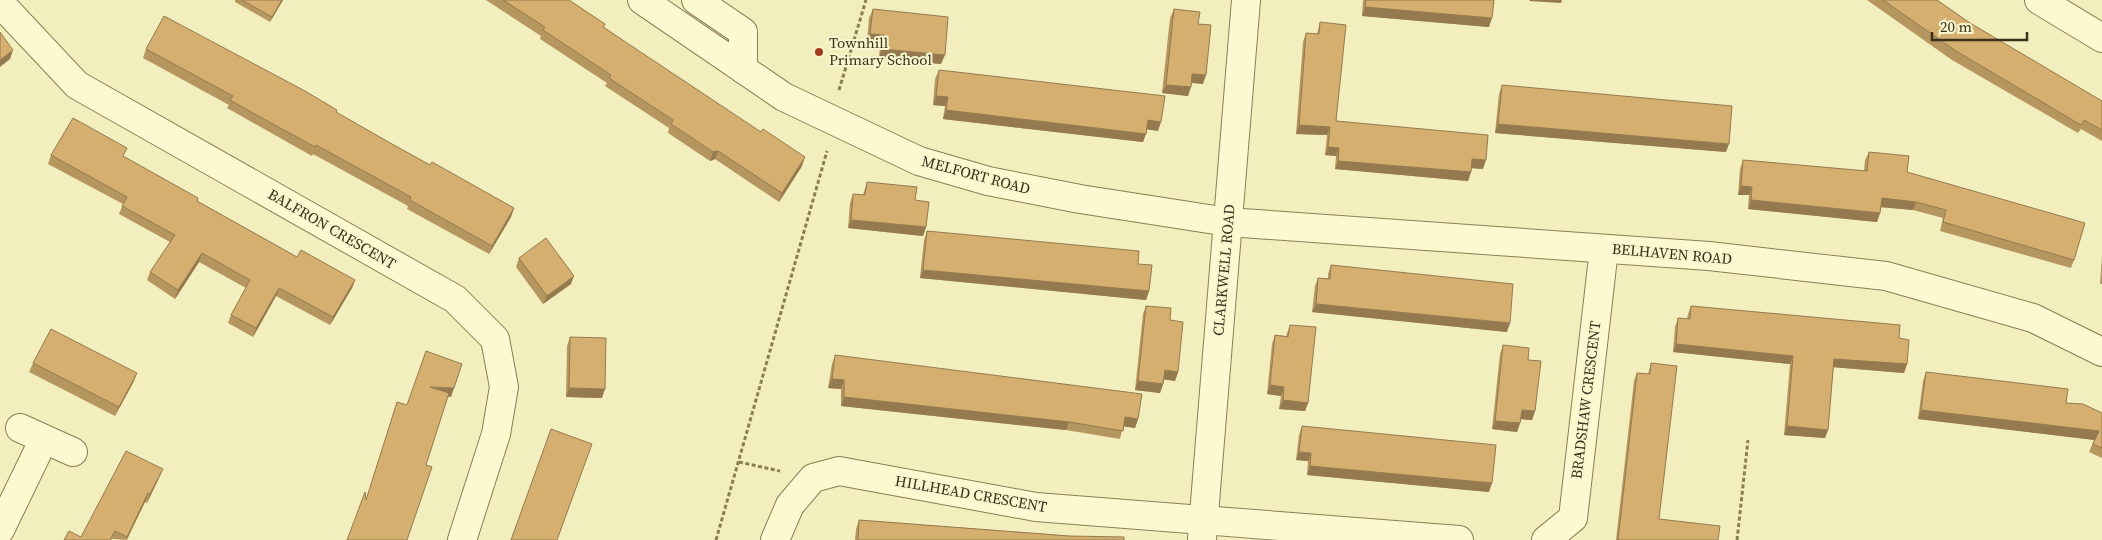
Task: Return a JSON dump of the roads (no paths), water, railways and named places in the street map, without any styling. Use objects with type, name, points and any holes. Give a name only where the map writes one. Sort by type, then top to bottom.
[{"type":"street","name":"MELFORT ROAD","points":[[642,0],[784,97],[920,161],[988,181],[1080,199],[1228,222]]},
{"type":"street","points":[[696,0],[743,32],[744,69]]},
{"type":"street","name":"CLARKWELL ROAD","points":[[1203,531],[1246,0]]},
{"type":"street","points":[[2039,0],[2102,38]]},
{"type":"street","name":"BALFRON CRESCENT","points":[[0,4],[77,85],[455,299],[495,339],[504,387],[496,434],[462,540]]},
{"type":"street","name":"BELHAVEN ROAD","points":[[1228,222],[1709,256],[1886,276],[2033,318],[2102,352]]},
{"type":"street","name":"BRADSHAW CRESCENT","points":[[1546,540],[1573,518],[1604,248]]},
{"type":"street","points":[[0,530],[32,433],[73,452]]},
{"type":"street","name":"HILLHEAD CRESCENT","points":[[775,540],[790,505],[813,478],[839,471],[1036,507],[1203,531]]},
{"type":"street","points":[[1203,531],[1459,540]]},
{"type":"place","name":"Townhill Primary School","points":[[819,52]]}]
